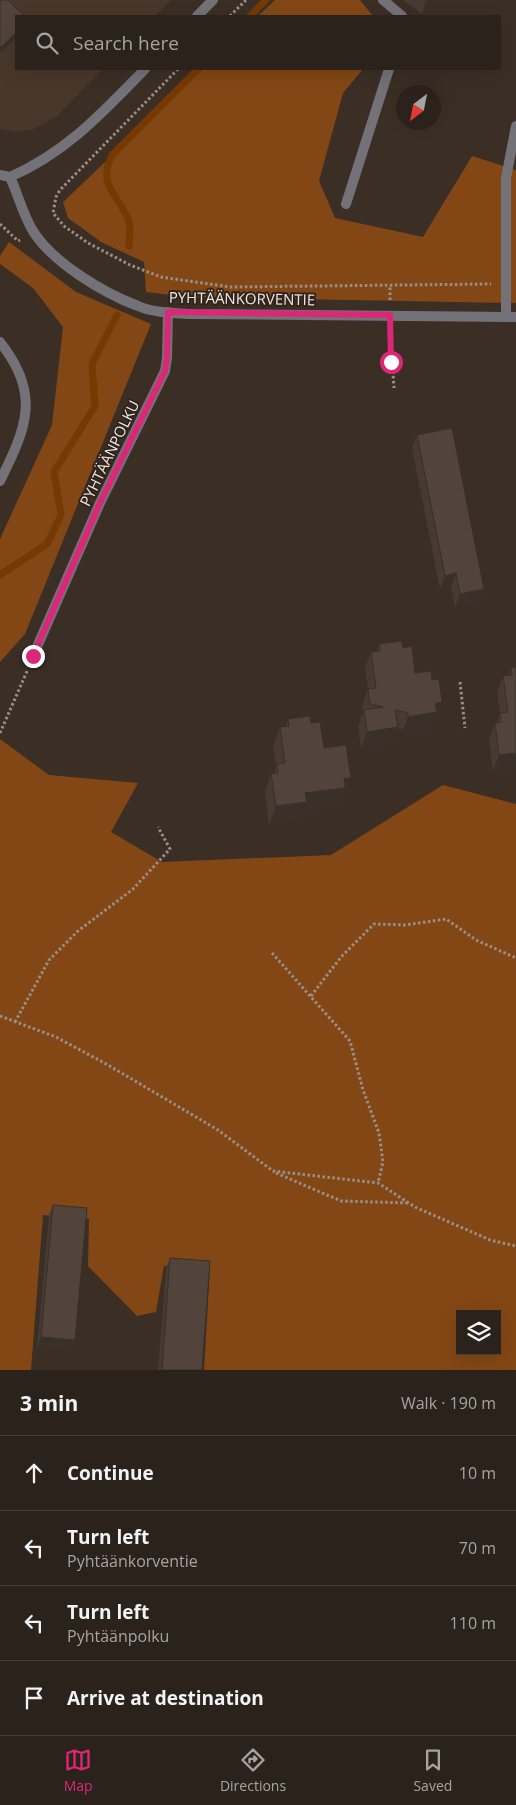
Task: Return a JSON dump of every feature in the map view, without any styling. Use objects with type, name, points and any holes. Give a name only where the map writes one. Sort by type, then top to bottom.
[{"type":"street","points":[[198,15],[213,0]]},
{"type":"street","points":[[383,0],[401,15]]},
{"type":"street","points":[[5,176],[37,165],[85,130],[144,70]]},
{"type":"street","points":[[346,204],[389,70]]},
{"type":"street","points":[[511,317],[505,284],[506,178],[516,126]]},
{"type":"street","name":"PYHTÄÄNKORVENTIE","points":[[5,176],[33,231],[60,260],[84,278],[138,307],[168,312],[511,317]]},
{"type":"street","name":"PYHTÄÄNPOLKU","points":[[33,656],[100,503],[165,371],[168,312]]},
{"type":"street","points":[[0,342],[14,361],[24,384],[26,412],[19,444],[0,481]]},
{"type":"path","points":[[231,15],[246,0]]},
{"type":"path","points":[[177,70],[60,190],[56,197],[53,213],[64,226],[106,252],[161,277],[230,287],[505,284]]},
{"type":"path","points":[[0,224],[18,241],[23,239]]},
{"type":"path","points":[[390,286],[394,388]]},
{"type":"path","points":[[0,733],[33,656]]},
{"type":"path","points":[[460,682],[465,728]]},
{"type":"path","points":[[15,1022],[48,960],[78,931],[134,889],[170,849],[158,827]]},
{"type":"path","points":[[311,996],[341,957],[374,924],[405,925],[446,919],[476,940],[516,958]]},
{"type":"path","points":[[272,953],[350,1041],[363,1090],[379,1134],[383,1162],[378,1183]]},
{"type":"path","points":[[0,1016],[56,1037],[108,1065],[218,1130],[273,1171],[341,1201],[409,1203]]},
{"type":"path","points":[[273,1171],[378,1183],[409,1203],[490,1240],[516,1246]]},
{"type":"shaded area","points":[[0,0],[171,0],[156,15],[15,15],[15,70],[102,70],[57,116],[32,130],[13,131],[0,129]]},
{"type":"shaded area","points":[[275,0],[360,0],[372,15],[259,15]]},
{"type":"shaded area","points":[[202,70],[362,70],[343,93],[319,181],[335,218],[423,237],[472,156],[516,170],[516,303],[189,297],[146,292],[144,262],[101,242],[68,218],[63,202]]},
{"type":"shaded area","points":[[9,242],[76,292],[151,324],[25,634],[0,662],[0,539],[52,425],[63,327],[33,288],[0,264],[0,256]]},
{"type":"shaded area","points":[[0,739],[49,775],[138,783],[111,832],[162,862],[331,855],[443,785],[516,804],[516,1370],[204,1370],[210,1267],[164,1266],[156,1312],[137,1316],[88,1266],[89,1219],[43,1215],[31,1370],[0,1370]]},
{"type":"building","points":[[0,0],[8,0],[23,15],[15,15],[15,34],[0,48]]},
{"type":"building","points":[[452,428],[484,589],[460,594],[456,573],[445,576],[417,435]]},
{"type":"building","points":[[402,641],[403,648],[412,646],[415,673],[431,671],[432,680],[439,679],[442,702],[435,704],[437,712],[408,717],[408,713],[395,710],[398,727],[367,732],[364,710],[383,707],[370,704],[368,689],[376,688],[371,652],[380,651],[379,644]]},
{"type":"building","points":[[516,667],[516,753],[499,755],[495,723],[501,722],[500,713],[508,712],[503,676],[512,675],[511,668]]},
{"type":"building","points":[[310,716],[311,723],[320,722],[324,748],[346,745],[351,778],[344,778],[345,788],[305,793],[307,802],[276,806],[271,774],[278,773],[277,764],[285,763],[280,727],[289,726],[288,719]]},
{"type":"building","points":[[53,1205],[87,1208],[75,1340],[41,1337]]},
{"type":"building","points":[[170,1258],[210,1261],[202,1370],[162,1370]]},
{"type":"waterway","points":[[251,15],[266,0]]},
{"type":"waterway","points":[[129,246],[129,222],[108,183],[108,166],[112,155],[197,70]]},
{"type":"waterway","points":[[0,575],[47,544],[61,515],[54,472],[95,406],[92,364],[117,315]]},
{"type":"route","points":[[33,656],[100,503],[165,371],[168,312],[191,314],[390,315],[391,362]]}]
